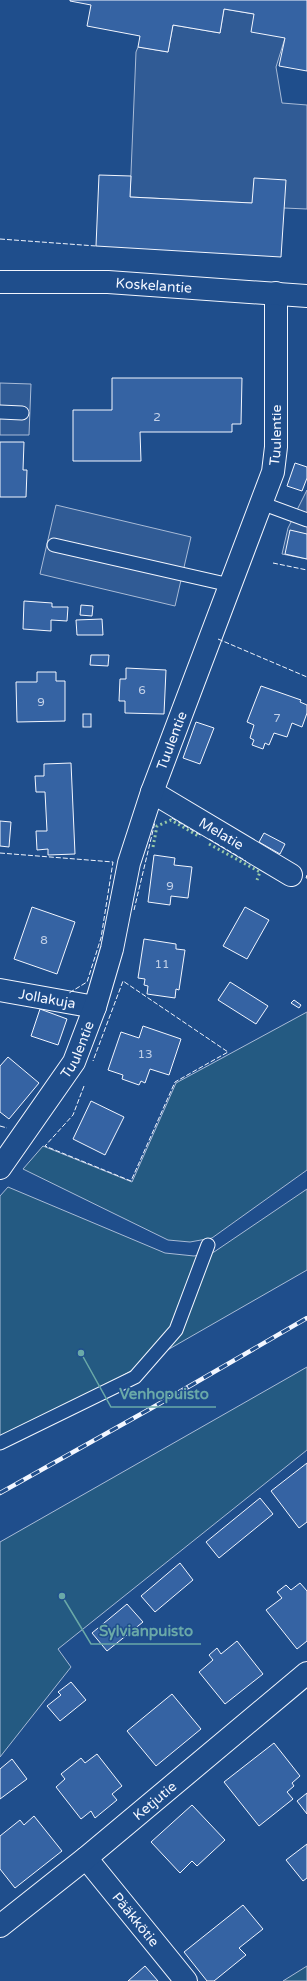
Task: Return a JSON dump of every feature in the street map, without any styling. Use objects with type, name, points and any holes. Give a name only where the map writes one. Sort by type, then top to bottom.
[{"type":"street","name":"Koskelantie","points":[[0,282],[108,282],[307,296]]},
{"type":"street","name":"Tuulentie","points":[[0,1168],[74,1062],[95,1007],[112,949],[129,863],[152,792],[273,472],[276,447],[276,293]]},
{"type":"street","name":"Melatie","points":[[152,792],[291,875]]},
{"type":"street","name":"Jollakuja","points":[[0,990],[95,1007]]},
{"type":"street","name":"Ketjutie","points":[[0,1926],[86,1858],[306,1677]]},
{"type":"street","name":"Pääkkötie","points":[[86,1858],[186,1981]]},
{"type":"lane","points":[[0,412],[22,413]]},
{"type":"lane","points":[[261,503],[307,520]]},
{"type":"lane","points":[[54,545],[230,585]]},
{"type":"lane","points":[[0,1443],[135,1376],[176,1330],[208,1245]]},
{"type":"shaded area","points":[[224,9],[254,14],[285,38],[276,67],[282,103],[307,105],[307,209],[284,208],[252,203],[130,197],[136,52],[138,47],[168,52],[173,25],[220,33]]},
{"type":"shaded area","points":[[0,383],[31,384],[29,435],[0,435]]},
{"type":"shaded area","points":[[307,490],[307,559],[282,554],[288,528]]},
{"type":"shaded area","points":[[56,505],[191,537],[175,606],[40,574]]},
{"type":"shaded area","points":[[307,1012],[307,1170],[212,1238],[190,1242],[168,1240],[23,1169],[43,1146],[132,1182],[176,1083]]},
{"type":"shaded area","points":[[8,1187],[165,1253],[194,1256],[214,1252],[307,1189],[307,1270],[0,1446],[0,1196]]},
{"type":"shaded area","points":[[307,1367],[307,1450],[58,1649],[71,1667],[0,1757],[0,1542]]},
{"type":"shaded area","points":[[307,1966],[307,1981],[283,1981]]},
{"type":"building","points":[[70,0],[307,0],[307,71],[279,66],[285,38],[251,32],[254,14],[224,9],[220,33],[173,25],[168,52],[138,47],[140,36],[87,26],[91,5]]},
{"type":"building","points":[[99,175],[131,176],[130,197],[252,203],[254,178],[286,180],[281,257],[96,246]]},
{"type":"building","points":[[112,378],[242,378],[241,424],[232,424],[232,432],[140,432],[141,461],[73,461],[73,410],[112,410]]},
{"type":"building","points":[[0,442],[24,442],[23,470],[27,470],[26,497],[0,497]]},
{"type":"building","points":[[295,463],[307,467],[307,478],[302,491],[287,486]]},
{"type":"building","points":[[290,530],[307,534],[307,559],[285,554]]},
{"type":"building","points":[[24,601],[52,603],[52,607],[68,607],[67,621],[51,620],[51,631],[23,629]]},
{"type":"building","points":[[81,605],[93,606],[92,616],[80,615]]},
{"type":"building","points":[[102,619],[103,635],[77,635],[76,620]]},
{"type":"building","points":[[91,655],[109,655],[108,666],[90,665]]},
{"type":"building","points":[[126,668],[166,670],[164,714],[125,713],[125,701],[119,701],[120,679],[126,679]]},
{"type":"building","points":[[37,672],[56,672],[56,681],[65,681],[65,721],[17,722],[16,682],[37,682]]},
{"type":"building","points":[[261,686],[301,700],[300,702],[307,705],[307,713],[302,727],[292,723],[287,737],[274,733],[269,745],[265,743],[263,749],[252,745],[254,740],[250,738],[254,725],[247,722]]},
{"type":"building","points":[[83,714],[91,714],[91,727],[83,727]]},
{"type":"building","points":[[196,722],[214,728],[200,764],[183,758]]},
{"type":"building","points":[[71,763],[75,854],[48,855],[48,849],[37,850],[36,831],[47,831],[45,792],[36,792],[35,776],[44,776],[44,764]]},
{"type":"building","points":[[0,821],[11,822],[9,847],[0,846]]},
{"type":"building","points":[[264,833],[285,844],[280,854],[259,842]]},
{"type":"building","points":[[154,855],[175,858],[174,865],[192,867],[188,898],[171,896],[170,905],[148,902]]},
{"type":"building","points":[[32,907],[75,922],[57,974],[14,959]]},
{"type":"building","points":[[245,907],[269,920],[247,959],[223,946]]},
{"type":"building","points":[[144,939],[176,944],[176,949],[185,950],[179,990],[176,989],[175,998],[147,994],[148,986],[144,985],[145,979],[138,978]]},
{"type":"building","points":[[230,982],[268,1006],[256,1024],[218,1000]]},
{"type":"building","points":[[294,1000],[301,1005],[299,1008],[291,1003]]},
{"type":"building","points":[[40,1009],[67,1019],[58,1045],[31,1036]]},
{"type":"building","points":[[143,1026],[181,1039],[169,1075],[150,1069],[145,1083],[141,1081],[139,1085],[122,1079],[123,1075],[108,1070],[121,1032],[139,1038]]},
{"type":"building","points":[[8,1057],[39,1083],[9,1119],[0,1112],[0,1066]]},
{"type":"building","points":[[91,1101],[124,1117],[105,1155],[73,1139]]},
{"type":"building","points":[[307,1463],[307,1522],[299,1528],[271,1491]]},
{"type":"building","points":[[260,1498],[273,1514],[219,1558],[206,1542]]},
{"type":"building","points":[[180,1563],[193,1580],[155,1612],[141,1596]]},
{"type":"building","points":[[300,1583],[307,1591],[307,1641],[297,1649],[266,1610],[282,1598],[277,1592],[286,1585],[291,1590]]},
{"type":"building","points":[[127,1604],[143,1622],[107,1651],[92,1633]]},
{"type":"building","points":[[237,1641],[263,1674],[225,1704],[199,1672],[213,1660],[209,1655],[217,1648],[221,1654]]},
{"type":"building","points":[[71,1682],[86,1700],[60,1721],[47,1706],[61,1695],[58,1692]]},
{"type":"building","points":[[172,1694],[201,1729],[156,1766],[127,1731]]},
{"type":"building","points":[[274,1743],[300,1776],[292,1783],[294,1786],[287,1792],[293,1799],[259,1826],[224,1782]]},
{"type":"building","points":[[97,1754],[122,1786],[112,1794],[117,1800],[95,1818],[91,1811],[81,1819],[56,1787],[65,1779],[61,1774],[81,1758],[85,1763]]},
{"type":"building","points":[[12,1759],[27,1779],[0,1799],[0,1769]]},
{"type":"building","points":[[307,1793],[307,1814],[297,1801]]},
{"type":"building","points":[[192,1805],[225,1840],[197,1866],[192,1861],[180,1873],[151,1842]]},
{"type":"building","points":[[34,1816],[62,1851],[15,1888],[0,1869],[0,1836],[20,1820],[24,1825]]},
{"type":"building","points":[[307,1844],[307,1878],[303,1881],[286,1860]]},
{"type":"building","points":[[243,1905],[263,1929],[239,1948],[246,1955],[214,1981],[207,1981],[184,1952]]},
{"type":"building","points":[[145,1966],[158,1981],[128,1981]]},
{"type":"railway","points":[[0,1493],[157,1405],[307,1318]]},
{"type":"hedge","points":[[153,847],[157,826],[171,820],[200,837]]},
{"type":"hedge","points":[[209,844],[260,872],[257,880]]},
{"type":"fence","points":[[0,239],[96,246]]},
{"type":"fence","points":[[273,563],[307,570]]},
{"type":"fence","points":[[218,639],[307,677]]},
{"type":"fence","points":[[172,818],[202,836]]},
{"type":"fence","points":[[134,910],[155,822]]},
{"type":"fence","points":[[209,839],[246,861]]},
{"type":"fence","points":[[0,853],[113,862],[101,938],[87,982],[69,993]]},
{"type":"fence","points":[[307,875],[307,878]]},
{"type":"fence","points":[[84,1086],[73,1115],[45,1146],[131,1181],[175,1082],[228,1052],[123,981],[93,1061]]},
{"type":"fence","points":[[0,1126],[7,1128]]},
{"type":"place","name":"Venhopuisto","points":[[81,1353]]},
{"type":"place","name":"Sylvianpuisto","points":[[62,1596]]}]
